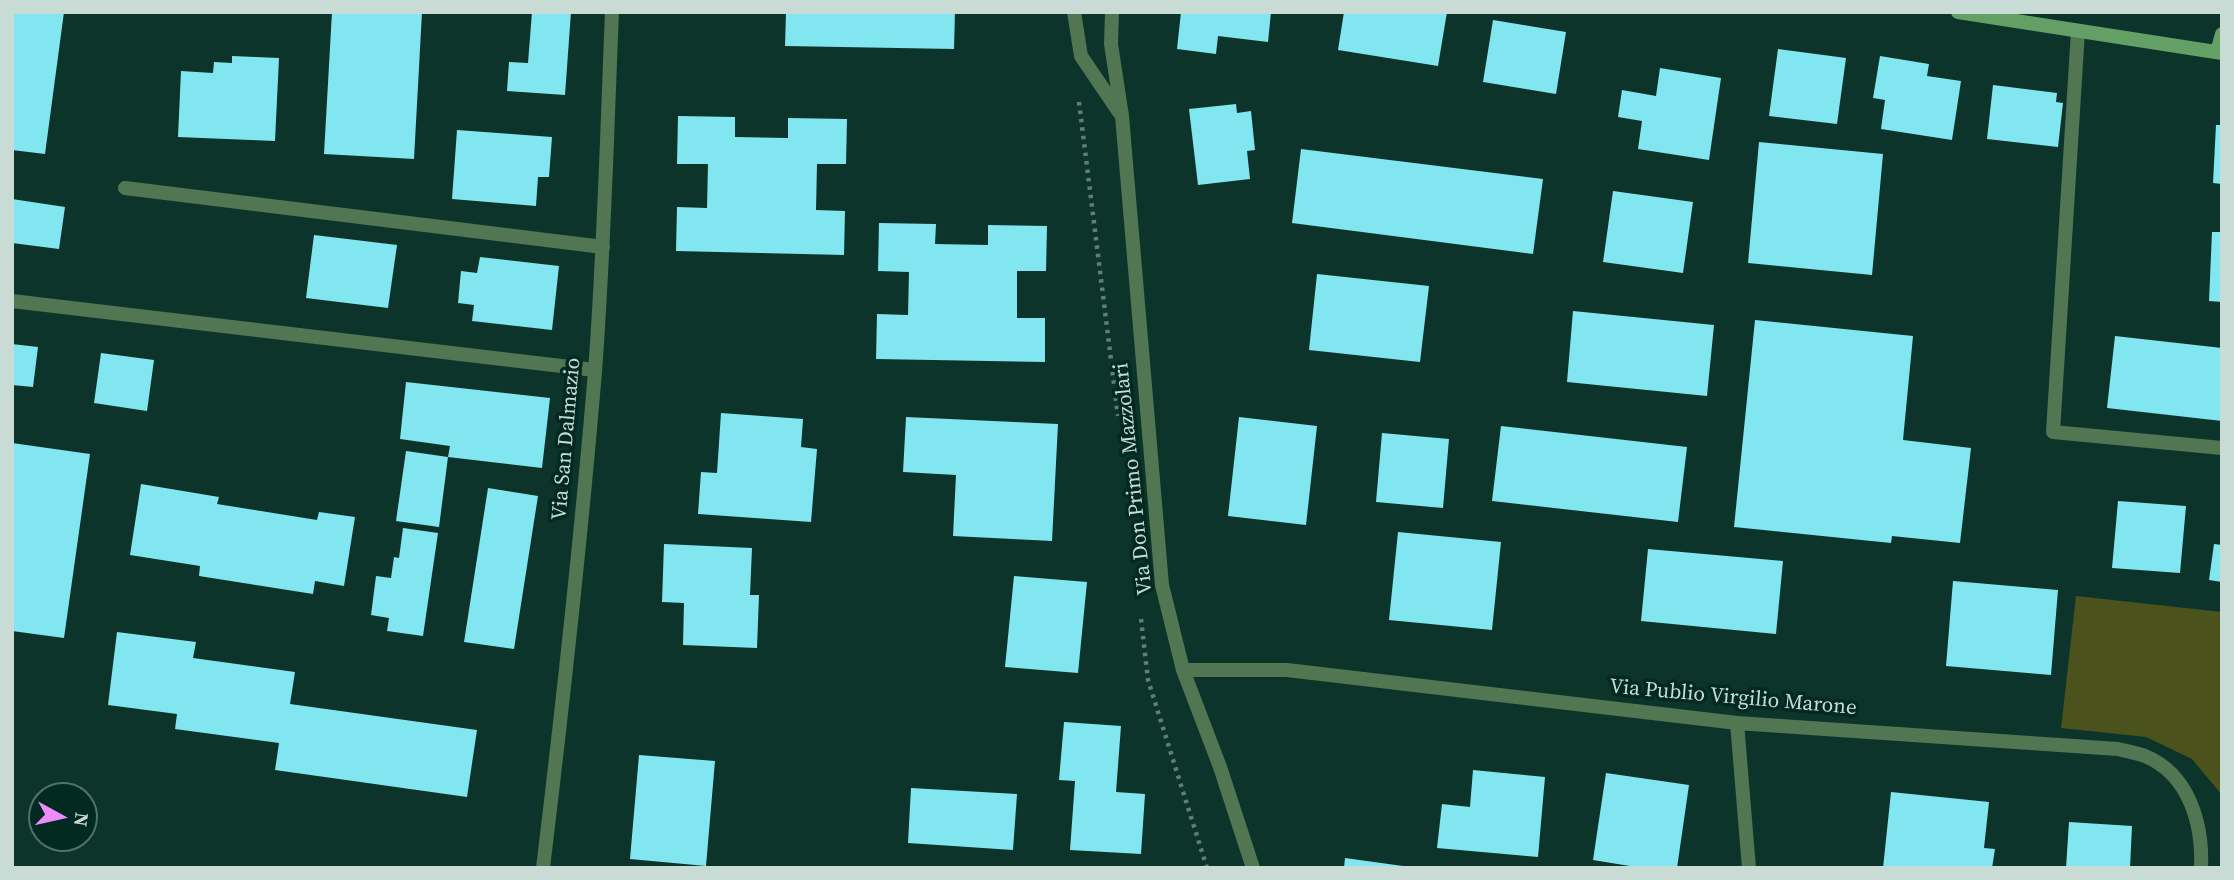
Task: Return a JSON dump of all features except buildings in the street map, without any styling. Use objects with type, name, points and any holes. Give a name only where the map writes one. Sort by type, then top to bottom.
[{"type":"street","name":"Via San Dalmazio","points":[[543,868],[572,622],[595,370],[603,247],[612,12]]},
{"type":"street","name":"Via Don Primo Mazzolari","points":[[1074,12],[1081,56],[1122,116]]},
{"type":"street","name":"Via Don Primo Mazzolari","points":[[1112,12],[1111,44],[1122,116],[1162,585],[1183,670],[1220,767],[1253,868]]},
{"type":"street","points":[[1958,12],[2219,53],[2222,34]]},
{"type":"street","points":[[2078,31],[2053,432],[2222,449]]},
{"type":"street","points":[[125,188],[603,247]]},
{"type":"street","points":[[12,302],[595,370]]},
{"type":"street","name":"Via Publio Virgilio Marone","points":[[1183,670],[1287,670],[1737,723],[2118,749],[2147,757],[2170,773],[2188,794],[2199,825],[2201,868]]},
{"type":"street","points":[[1737,723],[1749,868]]},
{"type":"green space","points":[[2076,596],[2222,612],[2222,795],[2192,759],[2146,737],[2061,728]]}]
